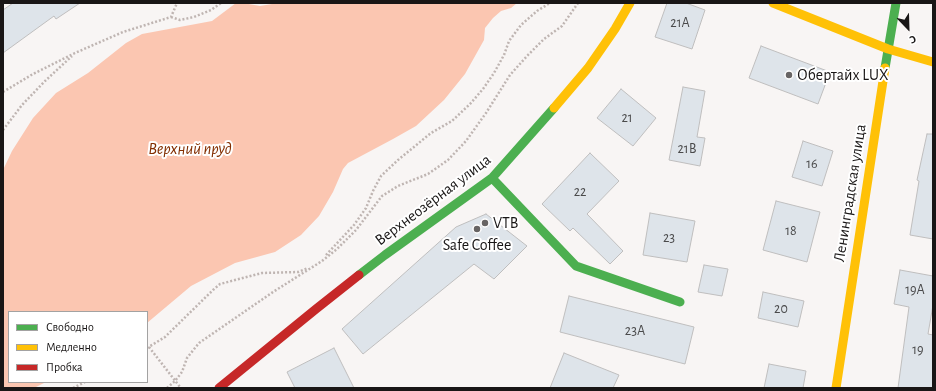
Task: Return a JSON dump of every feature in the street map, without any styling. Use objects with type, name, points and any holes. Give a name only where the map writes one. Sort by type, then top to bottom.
[{"type":"street","name":"Верхнеозёрная улица","points":[[219,388],[385,255],[492,178],[559,104],[588,68],[615,29],[630,3]]},
{"type":"street","points":[[773,3],[888,49],[933,62]]},
{"type":"street","name":"Ленинградская улица","points":[[836,388],[896,3]]},
{"type":"street","points":[[492,178],[576,266],[680,302]]},
{"type":"path","points":[[171,17],[177,3]]},
{"type":"path","points":[[3,92],[33,74],[122,32],[171,17],[180,20],[194,17],[211,10],[221,3]]},
{"type":"path","points":[[180,387],[148,348],[165,337],[220,284],[262,273],[298,272],[322,261],[354,225],[366,208],[381,176],[398,160],[426,138],[452,121],[470,104],[494,73],[504,55],[508,41],[521,24],[550,3]]},
{"type":"path","points":[[167,388],[182,372],[187,358],[199,343],[322,261],[337,249],[356,230],[382,196],[398,186],[428,174],[448,160],[466,141],[510,75],[544,39],[562,26],[578,3]]},
{"type":"path","points":[[3,130],[27,100],[75,53]]},
{"type":"path","points":[[73,388],[83,383]]},
{"type":"water","name":"Верхний пруд","points":[[236,3],[260,6],[278,3],[517,3],[511,8],[501,11],[485,28],[484,40],[465,74],[444,100],[416,126],[348,163],[343,169],[333,192],[319,216],[301,235],[275,252],[235,263],[191,286],[148,322],[148,311],[8,311],[8,383],[44,383],[34,388],[3,388],[3,170],[12,151],[33,118],[56,93],[88,73],[126,43],[142,34],[212,21]]},
{"type":"building","points":[[13,3],[80,3],[56,19],[54,16],[3,53],[3,10]]},
{"type":"building","points":[[667,3],[686,3],[705,10],[692,49],[655,37]]},
{"type":"building","name":"Обертайх LUX","points":[[761,46],[830,72],[818,104],[749,78]]},
{"type":"building","points":[[683,87],[705,91],[697,137],[705,138],[700,166],[669,160]]},
{"type":"building","points":[[621,89],[656,118],[633,146],[597,118]]},
{"type":"building","points":[[927,134],[933,134],[933,239],[910,235],[919,181],[917,180]]},
{"type":"building","points":[[803,141],[833,151],[822,186],[792,177]]},
{"type":"building","points":[[590,153],[619,181],[587,214],[623,251],[610,264],[573,228],[570,231],[542,204]]},
{"type":"building","points":[[776,201],[820,212],[807,262],[763,250]]},
{"type":"building","points":[[650,213],[695,221],[687,262],[643,255]]},
{"type":"building","points":[[486,214],[527,246],[494,279],[474,264],[363,354],[342,329],[456,227]]},
{"type":"building","points":[[704,265],[728,269],[722,296],[698,292]]},
{"type":"building","points":[[900,270],[933,276],[933,305],[928,334],[933,335],[933,388],[898,388],[909,307],[894,304]]},
{"type":"building","points":[[763,292],[804,301],[798,327],[758,318]]},
{"type":"building","points":[[569,296],[694,327],[685,364],[560,332]]},
{"type":"building","points":[[334,348],[354,388],[295,388],[287,372]]},
{"type":"building","points":[[564,353],[619,375],[613,388],[550,388]]},
{"type":"building","points":[[769,364],[806,371],[803,388],[764,388]]},
{"type":"traffic: fast","points":[[885,68],[896,3]]},
{"type":"traffic: fast","points":[[359,275],[492,178],[554,108]]},
{"type":"traffic: fast","points":[[492,178],[576,266],[680,302]]},
{"type":"traffic: slow","points":[[554,108],[588,68],[615,29],[630,3]]},
{"type":"traffic: slow","points":[[773,3],[888,49],[933,62]]},
{"type":"traffic: slow","points":[[836,388],[885,68]]},
{"type":"traffic: jam","points":[[219,388],[359,275]]},
{"type":"place","name":"Обертайх LUX","points":[[789,75]]},
{"type":"place","name":"VTB","points":[[485,223]]},
{"type":"place","name":"Safe Coffee","points":[[477,229]]}]
